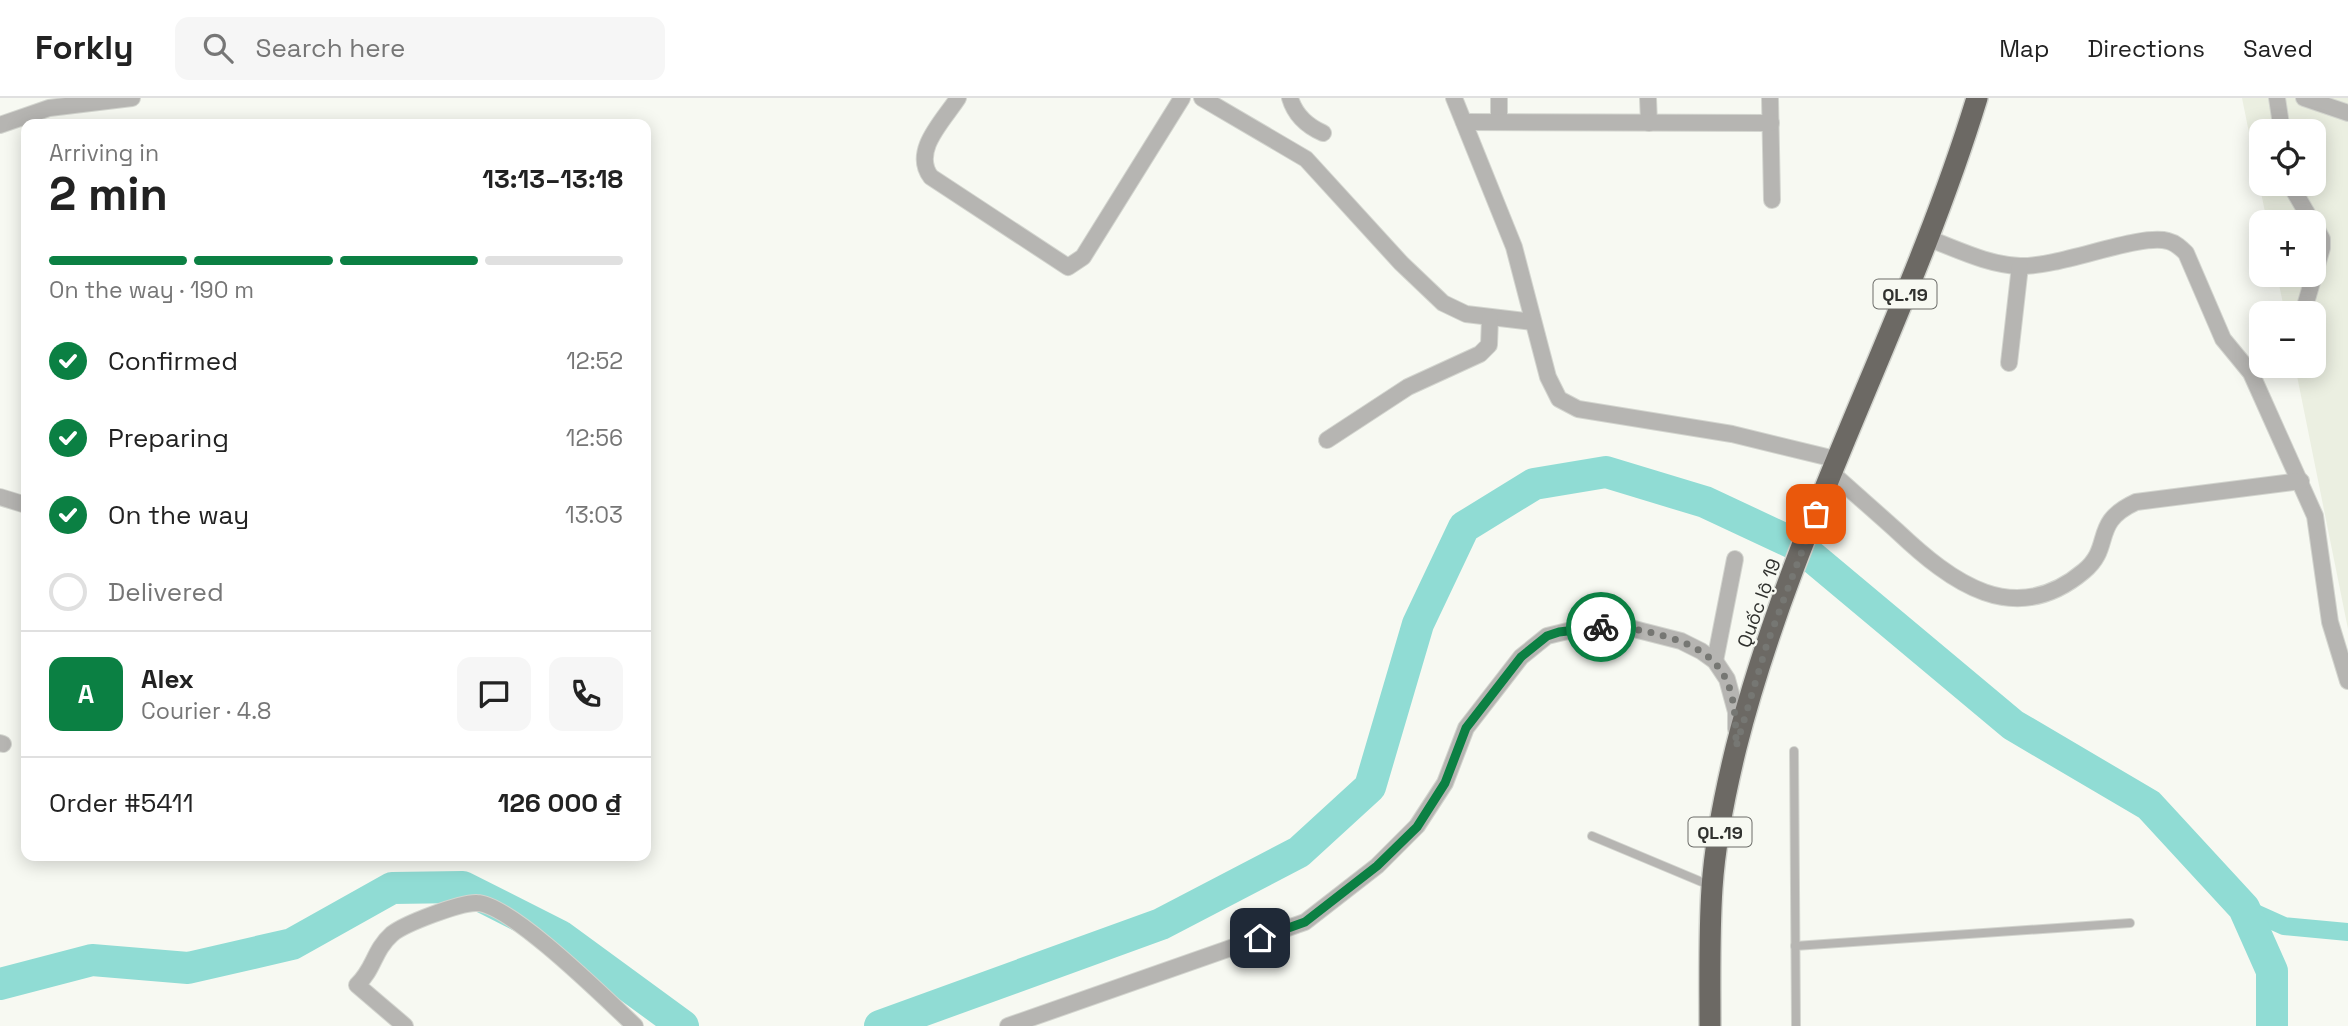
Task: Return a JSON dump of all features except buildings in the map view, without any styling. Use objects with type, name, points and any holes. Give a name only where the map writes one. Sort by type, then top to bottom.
[{"type":"highway","name":"QL.19","points":[[1833,474],[1958,162],[1977,98]]},
{"type":"highway","name":"Quốc lộ 19","points":[[1710,1026],[1712,887],[1736,747],[1767,644],[1833,474]]},
{"type":"street","points":[[0,125],[49,108],[132,98]]},
{"type":"street","points":[[958,98],[925,148],[925,170],[942,185],[1073,267],[1083,257],[1182,98]]},
{"type":"street","points":[[1202,98],[1306,159],[1443,303],[1466,314],[1533,322]]},
{"type":"street","points":[[1290,98],[1300,117],[1311,128],[1323,133]]},
{"type":"street","points":[[1454,98],[1510,234],[1548,377],[1559,399],[1567,405],[1732,434],[1833,474],[1924,558],[1986,595],[2036,595],[2062,587],[2095,559],[2112,515],[2136,502],[2301,481]]},
{"type":"street","points":[[1499,98],[1499,122]]},
{"type":"street","points":[[1648,98],[1649,123]]},
{"type":"street","points":[[1770,98],[1772,200]]},
{"type":"street","points":[[2277,98],[2280,119]]},
{"type":"street","points":[[2304,98],[2348,113]]},
{"type":"street","points":[[1464,122],[1771,123]]},
{"type":"street","points":[[1927,238],[1997,264],[2020,266],[2072,260],[2160,239],[2180,247],[2186,253],[2222,340],[2251,373],[2315,516],[2330,622],[2348,681]]},
{"type":"street","points":[[2009,363],[2020,266]]},
{"type":"street","points":[[1327,440],[1408,387],[1486,349],[1489,345],[1490,318]]},
{"type":"street","points":[[0,497],[21,503]]},
{"type":"street","points":[[1715,661],[1735,559]]},
{"type":"street","points":[[1008,1026],[1305,922],[1377,866],[1417,827],[1445,783],[1466,728],[1521,657],[1547,636],[1576,629],[1634,629],[1681,641],[1715,661],[1732,694],[1736,712],[1736,747]]},
{"type":"street","points":[[405,1026],[357,985],[370,973],[375,951],[395,932],[451,909],[478,902],[500,913],[546,944],[635,1026]]},
{"type":"lane","points":[[1794,751],[1796,1026]]},
{"type":"lane","points":[[1592,836],[1712,887]]},
{"type":"lane","points":[[1795,946],[2130,923]]},
{"type":"shaded area","points":[[2242,98],[2348,98],[2348,629],[2297,378],[2326,378],[2326,301],[2282,301],[2280,287],[2326,287],[2326,210],[2265,210],[2262,196],[2326,196],[2326,119],[2249,119],[2249,133]]},
{"type":"waterway","points":[[880,1026],[1161,924],[1299,852],[1370,787],[1418,624],[1464,527],[1534,484],[1606,472],[1705,502],[1799,546],[2013,725],[2149,805],[2244,908],[2272,971],[2272,1026]]},
{"type":"waterway","points":[[0,984],[92,960],[188,968],[292,944],[392,888],[463,887],[560,936],[683,1026]]},
{"type":"waterway","points":[[2244,908],[2284,926],[2348,932]]},
{"type":"way so far","points":[[1601,627],[1654,632],[1702,650],[1715,661],[1727,679],[1732,694],[1736,712],[1736,747],[1767,644],[1816,514]]},
{"type":"route","points":[[1260,938],[1305,922],[1377,866],[1417,827],[1445,783],[1466,728],[1521,657],[1547,636],[1576,629],[1601,627]]}]
